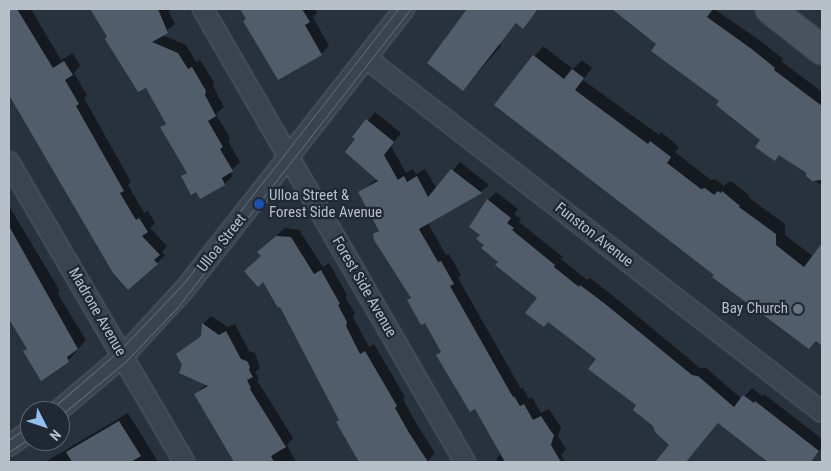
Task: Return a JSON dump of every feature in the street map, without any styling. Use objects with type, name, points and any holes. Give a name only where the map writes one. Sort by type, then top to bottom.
[{"type":"street","name":"Forest Side Avenue","points":[[203,9],[465,462]]},
{"type":"street","name":"Ulloa Street","points":[[70,401],[123,356],[184,290],[404,9]]},
{"type":"street","points":[[770,9],[822,50]]},
{"type":"street","name":"Funston Avenue","points":[[366,58],[822,412]]},
{"type":"street","name":"Madrone Avenue","points":[[9,162],[184,462]]},
{"type":"street","points":[[9,446],[20,438]]},
{"type":"building","points":[[9,9],[17,9],[53,68],[64,61],[73,75],[65,80],[79,104],[76,106],[124,191],[120,193],[136,220],[139,218],[148,232],[142,236],[160,255],[154,260],[158,264],[128,290],[113,273],[9,95]]},
{"type":"building","points":[[90,9],[158,9],[168,33],[152,42],[178,53],[188,69],[192,67],[206,91],[205,95],[216,116],[208,121],[223,147],[220,149],[233,171],[222,178],[225,185],[200,199],[196,192],[191,195],[181,176],[187,173],[160,127],[166,124],[146,88],[138,92],[105,39],[107,37]]},
{"type":"building","points":[[240,9],[302,9],[310,22],[305,25],[322,55],[278,80],[243,21],[246,19]]},
{"type":"building","points":[[467,9],[538,9],[523,29],[516,23],[463,91],[427,63]]},
{"type":"building","points":[[612,9],[713,9],[707,17],[753,50],[775,68],[774,70],[822,106],[822,180],[812,181],[806,176],[806,173],[779,155],[775,161],[755,147],[760,140],[716,105],[719,101],[651,51],[656,44]]},
{"type":"building","points":[[533,55],[564,79],[572,69],[584,78],[575,90],[648,144],[650,141],[671,157],[667,163],[701,189],[705,188],[714,195],[718,191],[721,193],[722,191],[739,207],[776,234],[776,245],[804,267],[822,243],[822,346],[816,341],[809,349],[712,277],[714,275],[494,105]]},
{"type":"building","points":[[366,119],[394,142],[384,155],[398,180],[404,176],[407,182],[417,176],[428,197],[451,169],[482,193],[419,229],[438,262],[441,261],[454,284],[450,286],[513,397],[520,406],[524,404],[533,420],[541,416],[554,435],[551,445],[561,462],[505,462],[475,409],[470,412],[436,355],[441,352],[425,323],[421,325],[407,300],[411,298],[374,240],[373,234],[379,231],[358,192],[378,181],[345,152],[355,139],[352,137]]},
{"type":"building","points":[[487,199],[511,218],[507,223],[514,228],[512,230],[555,265],[554,267],[579,287],[580,285],[604,303],[692,375],[698,376],[734,407],[743,395],[754,403],[755,401],[819,451],[811,462],[768,462],[718,423],[686,462],[655,462],[669,445],[655,432],[653,426],[633,410],[636,405],[588,369],[596,359],[548,322],[544,327],[525,313],[537,298],[495,265],[498,262],[481,248],[484,245],[476,239],[480,235],[469,227]]},
{"type":"building","points":[[9,226],[78,349],[67,357],[69,362],[41,381],[23,351],[27,349],[9,319]]},
{"type":"building","points":[[276,236],[291,237],[314,274],[321,270],[340,304],[338,305],[347,322],[346,326],[360,354],[365,351],[397,406],[395,408],[408,431],[428,462],[359,462],[336,422],[339,420],[280,307],[278,308],[263,282],[258,287],[244,271],[261,256],[257,252]]},
{"type":"building","points":[[202,323],[219,335],[226,331],[241,359],[247,361],[253,377],[247,380],[250,389],[286,447],[271,456],[274,462],[234,462],[194,394],[208,386],[179,373],[182,365],[176,354],[201,336]]},
{"type":"building","points":[[119,421],[141,456],[131,462],[72,462],[66,452]]},
{"type":"tram line","points":[[61,401],[120,350],[183,284],[398,9]]},
{"type":"tram line","points":[[70,408],[125,362],[176,309],[410,9]]},
{"type":"tram line","points":[[9,440],[20,432]]},
{"type":"tram line","points":[[9,452],[20,445]]},
{"type":"place","name":"Ulloa Street & Forest Side Avenue","points":[[259,204]]},
{"type":"place","name":"Bay Church","points":[[798,309]]}]
